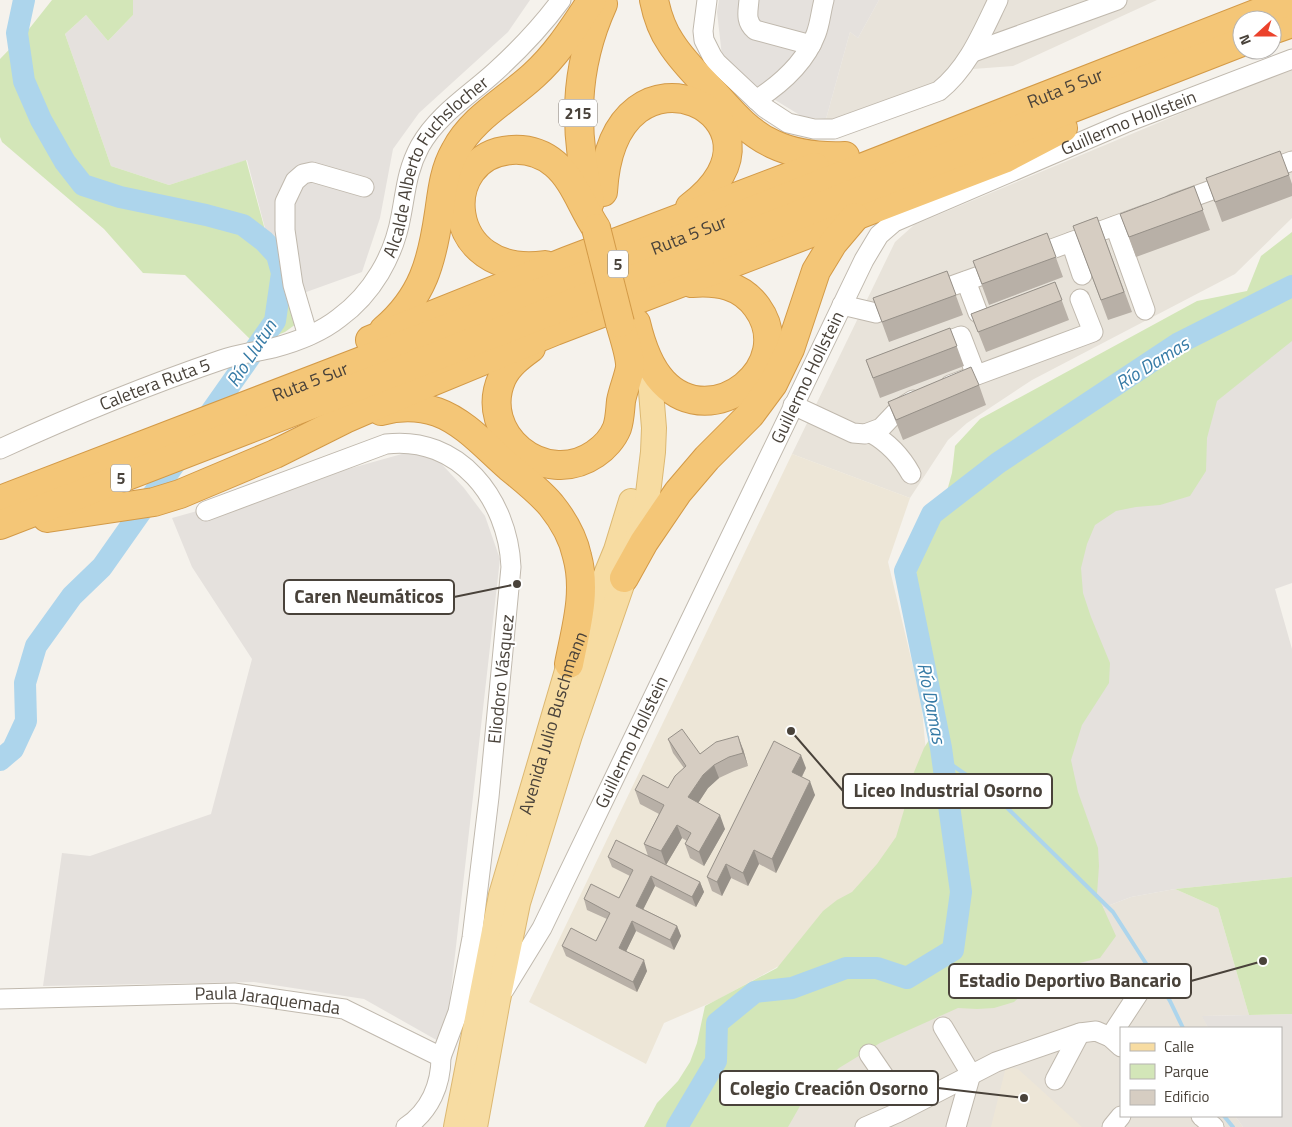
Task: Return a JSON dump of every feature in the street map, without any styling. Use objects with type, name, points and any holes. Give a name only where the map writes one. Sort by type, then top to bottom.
[{"type":"highway","points":[[373,338],[385,330],[405,309],[425,276],[433,252],[445,176],[452,156],[463,138],[481,118],[545,64],[569,36],[592,0]]},
{"type":"highway","name":"215","points":[[604,226],[581,152],[578,108],[579,89],[586,52],[592,30],[605,0]]},
{"type":"highway","name":"215","points":[[604,226],[603,192],[596,137],[596,92],[601,58],[607,38],[624,0]]},
{"type":"highway","points":[[654,0],[659,20],[671,43],[694,72],[747,128],[786,150],[815,156],[844,156]]},
{"type":"highway","name":"Ruta 5 Sur","points":[[1274,10],[1291,0]]},
{"type":"highway","points":[[0,512],[64,467],[138,434],[566,261],[1133,44],[1157,38],[1232,32]]},
{"type":"highway","name":"Ruta 5 Sur","points":[[0,512],[268,399],[600,271],[1232,34]]},
{"type":"highway","name":"Ruta 5 Sur","points":[[0,512],[269,422],[1178,67],[1232,36]]},
{"type":"highway","points":[[0,512],[110,510],[154,502],[180,494],[275,454],[345,419],[555,331],[1004,159],[1178,67]]},
{"type":"highway","points":[[603,192],[608,156],[629,117],[642,107],[658,100],[675,98],[694,100],[710,110],[723,128],[727,145],[725,164],[713,188],[669,221]]},
{"type":"highway","points":[[566,261],[540,266],[513,265],[493,259],[479,249],[468,234],[461,208],[462,191],[476,166],[490,156],[508,150],[529,151],[547,158],[562,170],[604,226]]},
{"type":"highway","points":[[624,578],[644,542],[678,492],[707,458],[750,415],[773,384],[790,349],[816,271],[833,243],[856,216]]},
{"type":"highway","name":"Avenida Julio Buschmann","points":[[604,226],[636,355]]},
{"type":"highway","points":[[555,331],[515,360],[503,376],[499,386],[497,408],[503,428],[515,446],[532,459],[551,465],[571,464],[590,457],[606,444],[617,428],[622,398],[636,355],[676,392],[694,400],[713,400],[732,395],[748,385],[760,369],[766,349],[766,329],[759,309],[745,294],[738,289],[718,283],[693,283],[673,286]]},
{"type":"highway","points":[[345,419],[398,407],[424,409],[447,416],[465,428],[541,494],[567,529],[573,542],[580,570],[582,598],[569,664]]},
{"type":"main road","name":"Avenida Julio Buschmann","points":[[476,1127],[498,1000],[518,903],[570,734],[644,518],[653,452],[653,403],[650,379],[636,355]]},
{"type":"main road","name":"Avenida Julio Buschmann","points":[[456,1127],[501,895],[569,664],[616,550],[630,506],[638,436],[636,355]]},
{"type":"street","name":"Alcalde Alberto Fuchslocher","points":[[311,335],[340,318],[351,308],[371,285],[388,259],[398,229],[409,172],[421,145],[429,133],[448,112],[517,51],[561,0]]},
{"type":"street","points":[[707,0],[703,31],[708,48],[717,63],[765,108],[788,123],[814,129],[834,129],[939,91],[951,82],[973,52],[998,0]]},
{"type":"street","points":[[749,0],[747,18],[755,30],[811,45]]},
{"type":"street","points":[[756,100],[788,76],[811,45],[824,0]]},
{"type":"street","points":[[973,52],[1117,0]]},
{"type":"street","name":"Guillermo Hollstein","points":[[498,1000],[542,928],[842,305],[864,260],[879,235],[894,222],[1125,123],[1292,59]]},
{"type":"street","points":[[842,305],[876,314],[1292,161]]},
{"type":"street","points":[[311,335],[293,285],[285,230],[285,202],[295,182],[303,174],[312,172],[364,187]]},
{"type":"street","points":[[1115,226],[1146,310]]},
{"type":"street","points":[[1071,242],[1082,275]]},
{"type":"street","points":[[966,281],[978,313]]},
{"type":"street","points":[[793,406],[853,433],[871,433],[881,428],[899,409],[918,396],[1093,332],[1080,299]]},
{"type":"street","name":"Caletera Ruta 5","points":[[0,449],[61,421],[149,385],[231,357],[274,348],[311,335]]},
{"type":"street","points":[[910,355],[961,336],[976,375]]},
{"type":"street","points":[[871,433],[898,454],[911,474]]},
{"type":"street","name":"Eliodoro Vásquez","points":[[206,510],[386,444],[397,442],[419,444],[440,450],[450,456],[467,469],[484,488],[500,513],[509,539],[511,567],[489,798],[472,938],[458,1012],[441,1057]]},
{"type":"street","points":[[518,903],[542,928]]},
{"type":"street","points":[[1123,1027],[1146,982]]},
{"type":"street","name":"Paula Jaraquemada","points":[[0,1000],[234,993],[344,1009],[441,1057]]},
{"type":"street","points":[[943,1027],[971,1074],[956,1127]]},
{"type":"street","points":[[865,1127],[899,1116],[971,1074],[996,1062],[1080,1033],[1096,1031],[1115,1042]]},
{"type":"street","points":[[1055,1080],[1080,1033]]},
{"type":"street","points":[[869,1054],[899,1116]]},
{"type":"street","points":[[406,1127],[419,1117],[432,1098],[440,1078],[441,1057]]},
{"type":"street","points":[[1112,1127],[1120,1117]]},
{"type":"shaded area","points":[[133,0],[530,0],[508,32],[419,113],[393,149],[380,218],[362,272],[284,300],[247,160],[169,185],[111,166],[65,34],[86,15],[108,41],[133,15]]},
{"type":"shaded area","points":[[719,0],[879,0],[858,38],[850,32],[826,119],[803,117],[762,92],[722,56],[717,12]]},
{"type":"shaded area","points":[[879,0],[1157,0],[1013,66],[973,69],[925,106],[902,112],[857,131],[826,119],[850,32],[858,38]]},
{"type":"shaded area","points":[[1292,67],[1292,218],[1235,274],[1032,380],[967,423],[948,440],[910,498],[792,454],[895,242],[914,225]]},
{"type":"shaded area","points":[[1292,332],[1292,583],[1275,589],[1292,649],[1292,877],[1175,889],[1131,897],[988,952],[949,546]]},
{"type":"shaded area","points":[[409,452],[436,458],[464,488],[485,516],[500,559],[449,1008],[440,1042],[364,999],[254,982],[43,986],[62,853],[90,856],[211,814],[252,659],[192,567],[172,518]]},
{"type":"shaded area","points":[[792,454],[910,498],[888,562],[921,700],[927,762],[898,854],[819,944],[715,1001],[664,1023],[646,1064],[529,1002]]},
{"type":"shaded area","points":[[1175,889],[1218,908],[1249,1015],[1203,1016],[1208,1027],[1120,1027],[1120,1117],[1236,1117],[1243,1127],[727,1127],[988,952],[1131,897]]},
{"type":"shaded area","points":[[1292,1014],[1292,1127],[1243,1127],[1236,1117],[1282,1117],[1282,1027],[1208,1027],[1202,1016]]},
{"type":"shaded area","points":[[1006,1067],[1018,1069],[1082,1127],[991,1127]]},
{"type":"green space","points":[[52,0],[133,0],[133,15],[108,41],[86,15],[65,34],[111,166],[169,185],[246,160],[284,300],[307,316],[285,332],[255,344],[185,275],[143,273],[104,229],[2,142],[0,137],[0,59],[29,29]]},
{"type":"green space","points":[[1292,232],[1292,341],[1217,401],[1207,438],[1206,471],[1190,496],[1160,505],[1116,511],[1095,525],[1087,544],[1081,568],[1083,593],[1110,663],[1109,683],[1082,725],[1071,760],[1078,792],[1098,848],[1097,894],[1116,936],[1100,958],[1051,972],[1030,987],[1014,1002],[994,1008],[958,1008],[880,1043],[839,1068],[800,1106],[788,1127],[644,1127],[657,1103],[678,1081],[690,1062],[697,1043],[705,1006],[777,968],[823,911],[837,900],[852,892],[877,864],[896,837],[904,810],[907,789],[924,748],[934,732],[937,717],[929,673],[919,646],[915,626],[914,600],[917,562],[923,537],[932,514],[947,491],[952,473],[955,446],[980,419],[1197,301],[1247,291],[1261,256]]},
{"type":"green space","points":[[1292,877],[1292,1014],[1249,1015],[1218,908],[1175,889]]},
{"type":"building","points":[[1280,151],[1289,175],[1215,202],[1206,178]]},
{"type":"building","points":[[1194,186],[1203,210],[1129,237],[1120,214]]},
{"type":"building","points":[[1097,217],[1124,292],[1101,300],[1073,226]]},
{"type":"building","points":[[1047,233],[1056,257],[982,284],[973,261]]},
{"type":"building","points":[[947,271],[956,295],[882,322],[873,298]]},
{"type":"building","points":[[1055,282],[1062,300],[978,332],[971,314]]},
{"type":"building","points":[[950,328],[957,346],[873,378],[866,360]]},
{"type":"building","points":[[971,367],[979,385],[896,420],[888,402]]},
{"type":"building","points":[[682,729],[700,754],[716,742],[738,736],[743,753],[729,757],[714,765],[703,775],[688,797],[720,815],[699,852],[685,844],[691,833],[677,825],[661,851],[644,844],[664,805],[635,790],[643,775],[668,788],[675,776],[686,766],[668,739]]},
{"type":"building","points":[[774,741],[801,755],[792,772],[810,781],[772,859],[754,850],[743,873],[726,864],[717,882],[707,877]]},
{"type":"building","points":[[616,840],[700,882],[692,897],[651,876],[636,906],[677,926],[670,940],[632,921],[619,948],[644,960],[633,982],[562,946],[571,928],[596,941],[610,913],[584,899],[591,884],[619,898],[633,870],[608,857]]},
{"type":"waterway","name":"Río Llutun","points":[[0,760],[13,749],[26,721],[25,683],[36,646],[72,596],[102,567],[275,321],[282,273],[277,255],[264,241],[243,225],[206,215],[120,197],[83,185],[65,162],[41,120],[24,81],[17,33],[24,0]]},
{"type":"waterway","name":"Río Damas","points":[[677,1127],[716,1061],[717,1023],[755,992],[792,988],[846,968],[877,968],[907,978],[953,950],[961,892],[941,748],[905,571],[932,514],[998,463],[1179,343],[1292,286]]},
{"type":"waterway","points":[[942,758],[991,792],[1113,912],[1170,1001],[1183,1027]]},
{"type":"waterway","points":[[1225,1117],[1233,1127]]},
{"type":"place","name":"Caren Neumáticos","points":[[517,584]]},
{"type":"place","name":"Liceo Industrial Osorno","points":[[791,731]]},
{"type":"place","name":"Estadio Deportivo Bancario","points":[[1263,961]]},
{"type":"place","name":"Colegio Creación Osorno","points":[[1024,1098]]}]
